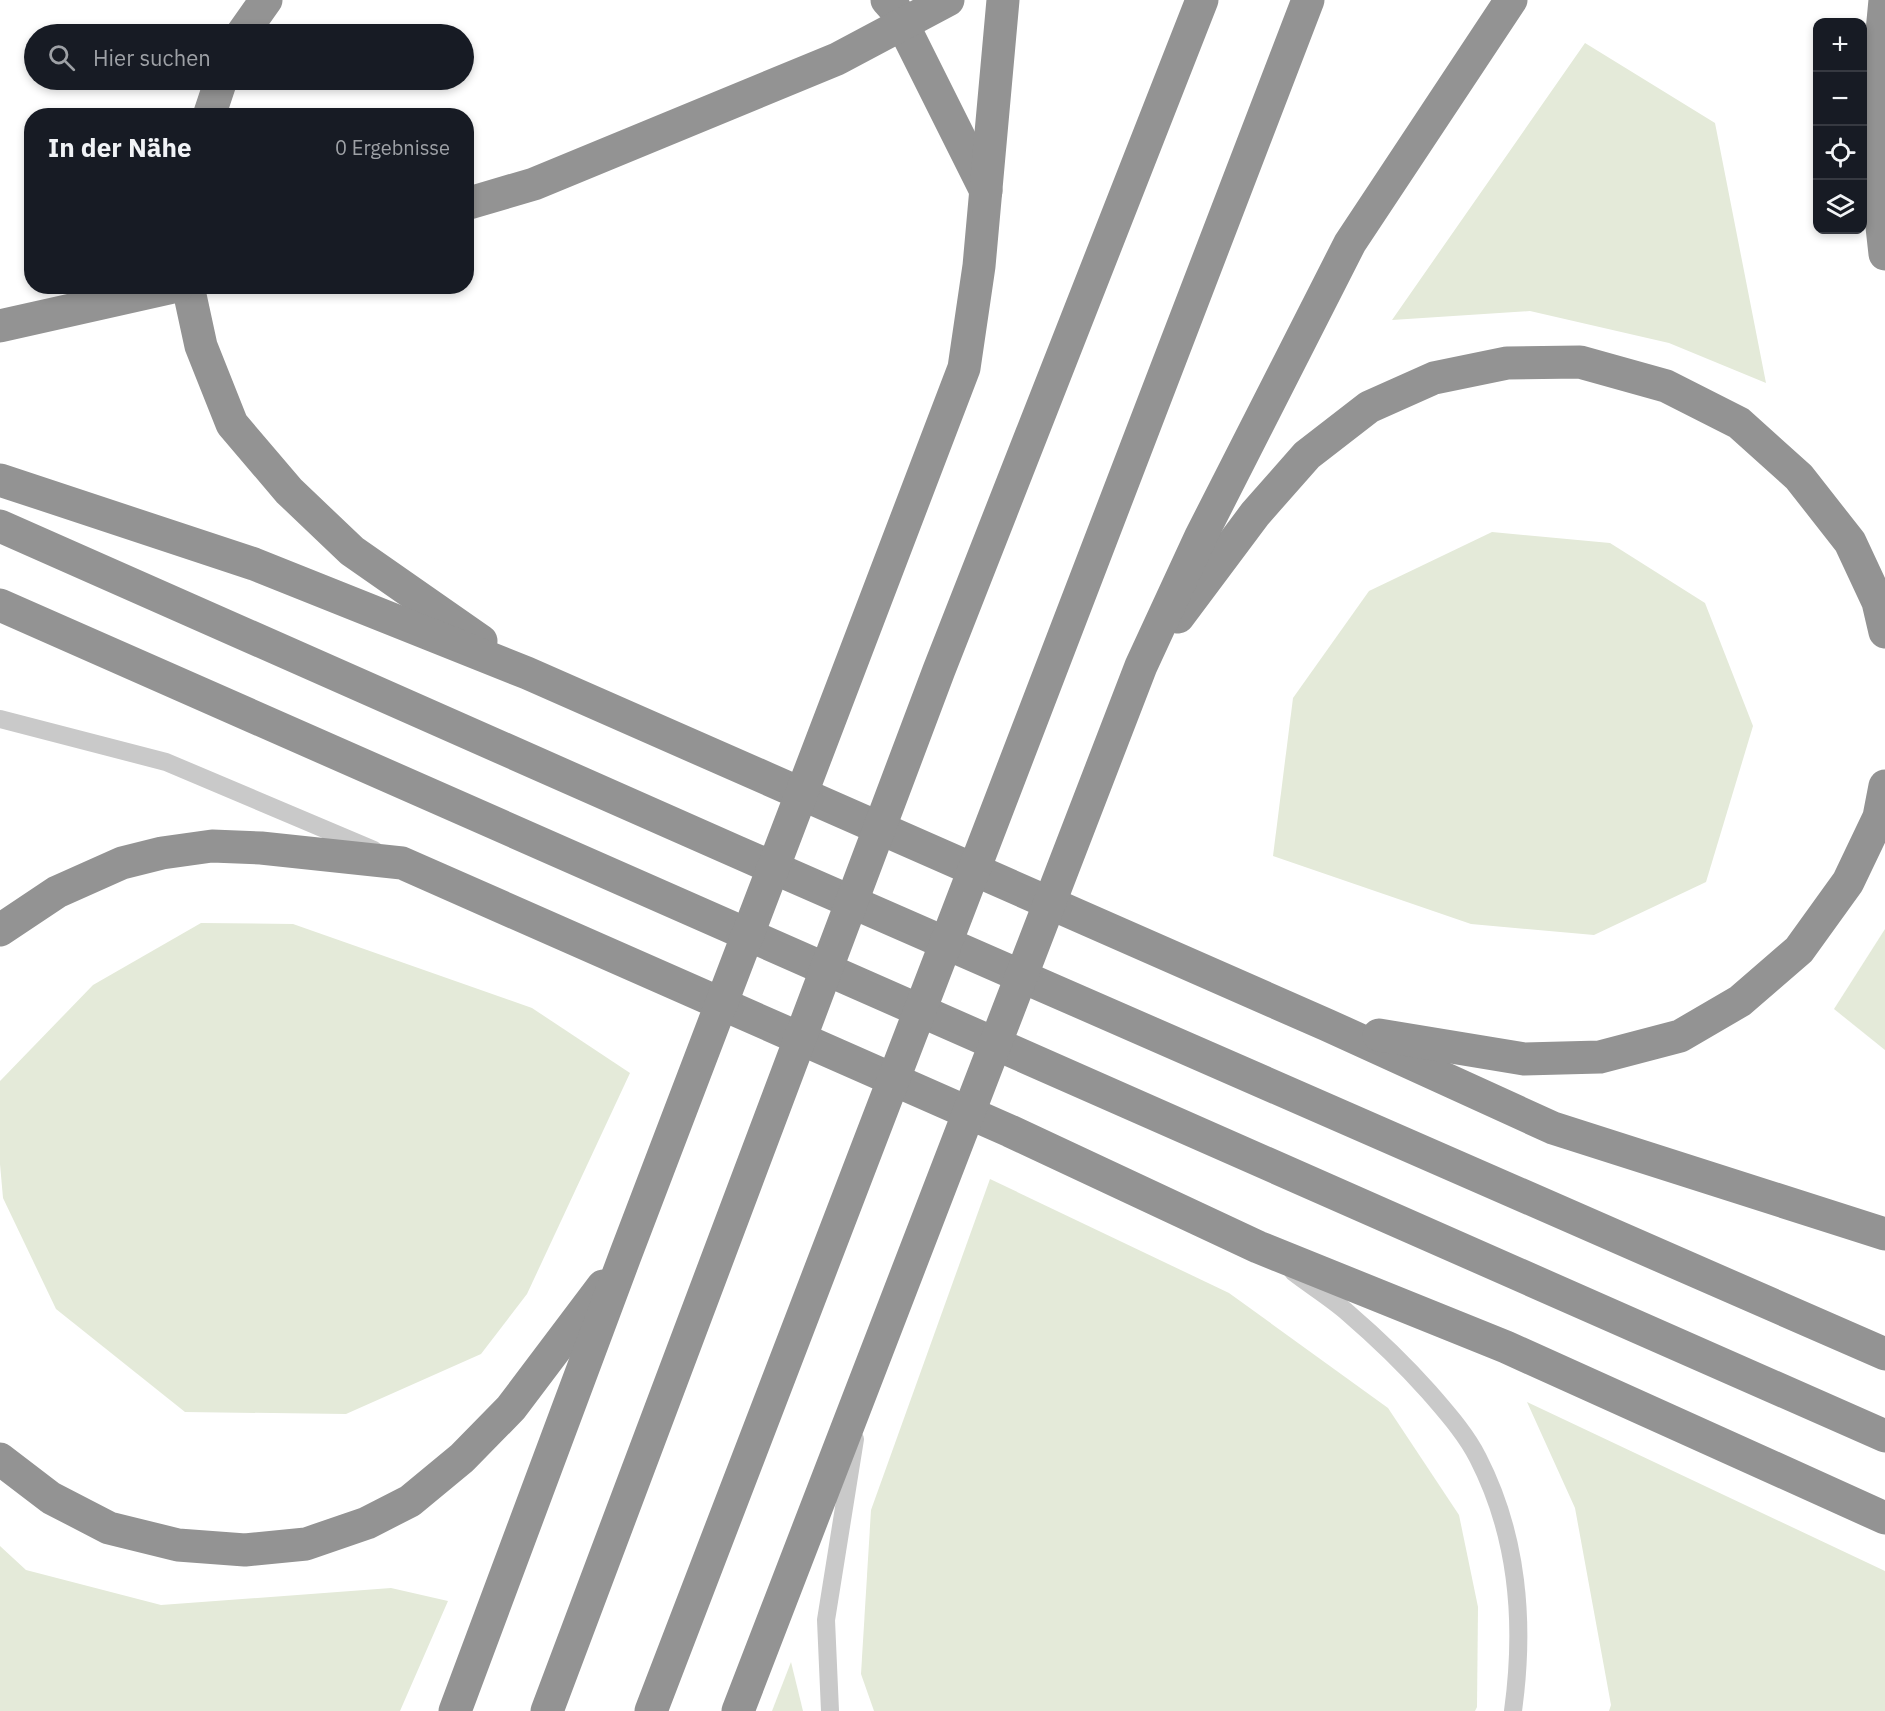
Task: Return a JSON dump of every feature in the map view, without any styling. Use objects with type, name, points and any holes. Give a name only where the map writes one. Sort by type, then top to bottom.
[{"type":"highway","points":[[249,24],[266,0]]},
{"type":"highway","points":[[887,0],[895,9],[910,37],[986,191]]},
{"type":"highway","points":[[474,202],[534,184],[837,59],[948,0]]},
{"type":"highway","points":[[455,1711],[625,1256],[964,368],[979,266],[1003,0]]},
{"type":"highway","points":[[547,1711],[939,670],[1202,0]]},
{"type":"highway","points":[[651,1711],[1308,0]]},
{"type":"highway","points":[[738,1711],[1141,666],[1201,536],[1350,243],[1511,0]]},
{"type":"highway","points":[[1885,0],[1872,137],[1885,254]]},
{"type":"highway","points":[[212,108],[218,90]]},
{"type":"highway","points":[[0,326],[142,294]]},
{"type":"highway","points":[[190,294],[201,346],[232,424],[289,491],[352,551],[527,673]]},
{"type":"highway","points":[[1141,666],[1255,513],[1307,455],[1369,407],[1434,378],[1507,363],[1580,362],[1666,386],[1739,423],[1799,477],[1850,542],[1878,602],[1885,632]]},
{"type":"highway","points":[[0,480],[254,564],[527,673],[1327,1025],[1553,1128],[1885,1234]]},
{"type":"highway","points":[[0,526],[735,851],[1885,1354]]},
{"type":"highway","points":[[0,605],[1885,1436]]},
{"type":"highway","points":[[1327,1025],[1524,1059],[1600,1057],[1680,1036],[1740,1001],[1799,950],[1848,882],[1879,817],[1885,786]]},
{"type":"highway","points":[[0,930],[57,892],[122,863],[162,854],[212,846],[261,848],[402,863],[1010,1131],[1258,1247],[1506,1347],[1885,1518]]},
{"type":"highway","points":[[0,1459],[51,1498],[109,1528],[178,1545],[245,1550],[306,1544],[367,1523],[410,1501],[462,1458],[511,1408],[625,1256]]},
{"type":"lane","points":[[0,719],[166,762],[402,863]]},
{"type":"lane","points":[[1258,1247],[1347,1312],[1409,1370],[1450,1416],[1477,1456],[1496,1499],[1510,1541],[1516,1582],[1520,1627],[1519,1671],[1513,1711]]},
{"type":"lane","points":[[830,1711],[826,1620],[863,1388]]},
{"type":"green space","points":[[1585,43],[1715,123],[1766,383],[1669,343],[1530,311],[1392,320]]},
{"type":"green space","points":[[1492,532],[1610,543],[1705,603],[1753,726],[1706,882],[1594,935],[1471,924],[1273,856],[1293,698],[1369,591]]},
{"type":"green space","points":[[201,923],[293,924],[532,1008],[630,1073],[527,1294],[481,1354],[346,1414],[185,1412],[56,1309],[3,1198],[0,1164],[0,1081],[93,985]]},
{"type":"green space","points":[[1885,929],[1885,1050],[1834,1009]]},
{"type":"green space","points":[[990,1179],[1229,1293],[1388,1408],[1459,1515],[1478,1607],[1477,1707],[1475,1711],[874,1711],[861,1674],[871,1510]]},
{"type":"green space","points":[[1527,1402],[1885,1571],[1885,1711],[1609,1711],[1611,1705],[1575,1508]]},
{"type":"green space","points":[[0,1546],[26,1570],[161,1605],[391,1588],[448,1601],[400,1711],[0,1711]]},
{"type":"green space","points":[[791,1662],[803,1711],[772,1711]]}]
